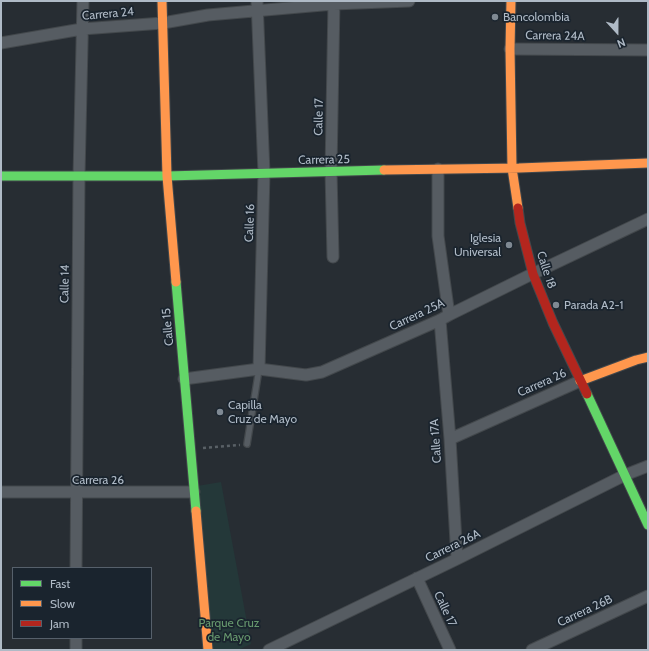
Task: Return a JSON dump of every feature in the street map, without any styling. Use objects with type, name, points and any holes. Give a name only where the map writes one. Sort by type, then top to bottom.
[{"type":"street","name":"Calle 14","points":[[76,567],[79,176],[83,1]]},
{"type":"street","name":"Calle 15","points":[[162,1],[167,176],[208,650]]},
{"type":"street","name":"Carrera 24","points":[[1,43],[82,29],[163,23],[257,6],[409,1]]},
{"type":"street","name":"Calle 18","points":[[511,1],[510,49],[512,168],[520,223],[533,274],[580,381],[648,525]]},
{"type":"street","name":"Calle 17","points":[[333,257],[331,172],[334,3]]},
{"type":"street","name":"Calle 16","points":[[257,6],[264,173],[259,369]]},
{"type":"street","name":"Carrera 24A","points":[[510,49],[648,50]]},
{"type":"street","name":"Carrera 25","points":[[1,176],[167,176],[438,170],[648,163]]},
{"type":"street","name":"Calle 17A","points":[[438,170],[438,236],[457,559]]},
{"type":"street","name":"Carrera 25A","points":[[184,379],[259,369],[306,375],[322,372],[444,318],[648,219]]},
{"type":"street","name":"Carrera 26","points":[[450,439],[580,381],[648,357]]},
{"type":"street","name":"Carrera 26A","points":[[269,650],[457,559],[625,475],[648,466]]},
{"type":"street","name":"Carrera 26","points":[[1,492],[194,492]]},
{"type":"street","name":"Calle 17","points":[[417,578],[450,650]]},
{"type":"street","name":"Carrera 26B","points":[[532,650],[648,596]]},
{"type":"street","points":[[76,639],[76,650]]},
{"type":"lane","name":"Calle 16","points":[[247,444],[259,369]]},
{"type":"path","points":[[190,450],[247,444]]},
{"type":"green space","name":"Parque Cruz de Mayo","points":[[221,482],[251,644],[238,650],[211,650],[197,486]]},
{"type":"traffic: fast","points":[[1,176],[167,176],[384,170]]},
{"type":"traffic: fast","points":[[176,282],[196,511]]},
{"type":"traffic: fast","points":[[587,394],[648,525]]},
{"type":"traffic: slow","points":[[162,1],[167,176],[176,282]]},
{"type":"traffic: slow","points":[[511,1],[510,49],[512,168],[518,208]]},
{"type":"traffic: slow","points":[[384,170],[519,168],[648,163]]},
{"type":"traffic: slow","points":[[580,381],[648,357]]},
{"type":"traffic: slow","points":[[196,511],[208,650]]},
{"type":"traffic: jam","points":[[518,208],[520,223],[533,274],[553,323],[587,394]]},
{"type":"place","name":"Bancolombia","points":[[495,17]]},
{"type":"place","name":"Iglesia Universal","points":[[509,245]]},
{"type":"place","name":"Parada A2-1","points":[[556,305]]},
{"type":"place","name":"Capilla Cruz de Mayo","points":[[220,412]]}]
